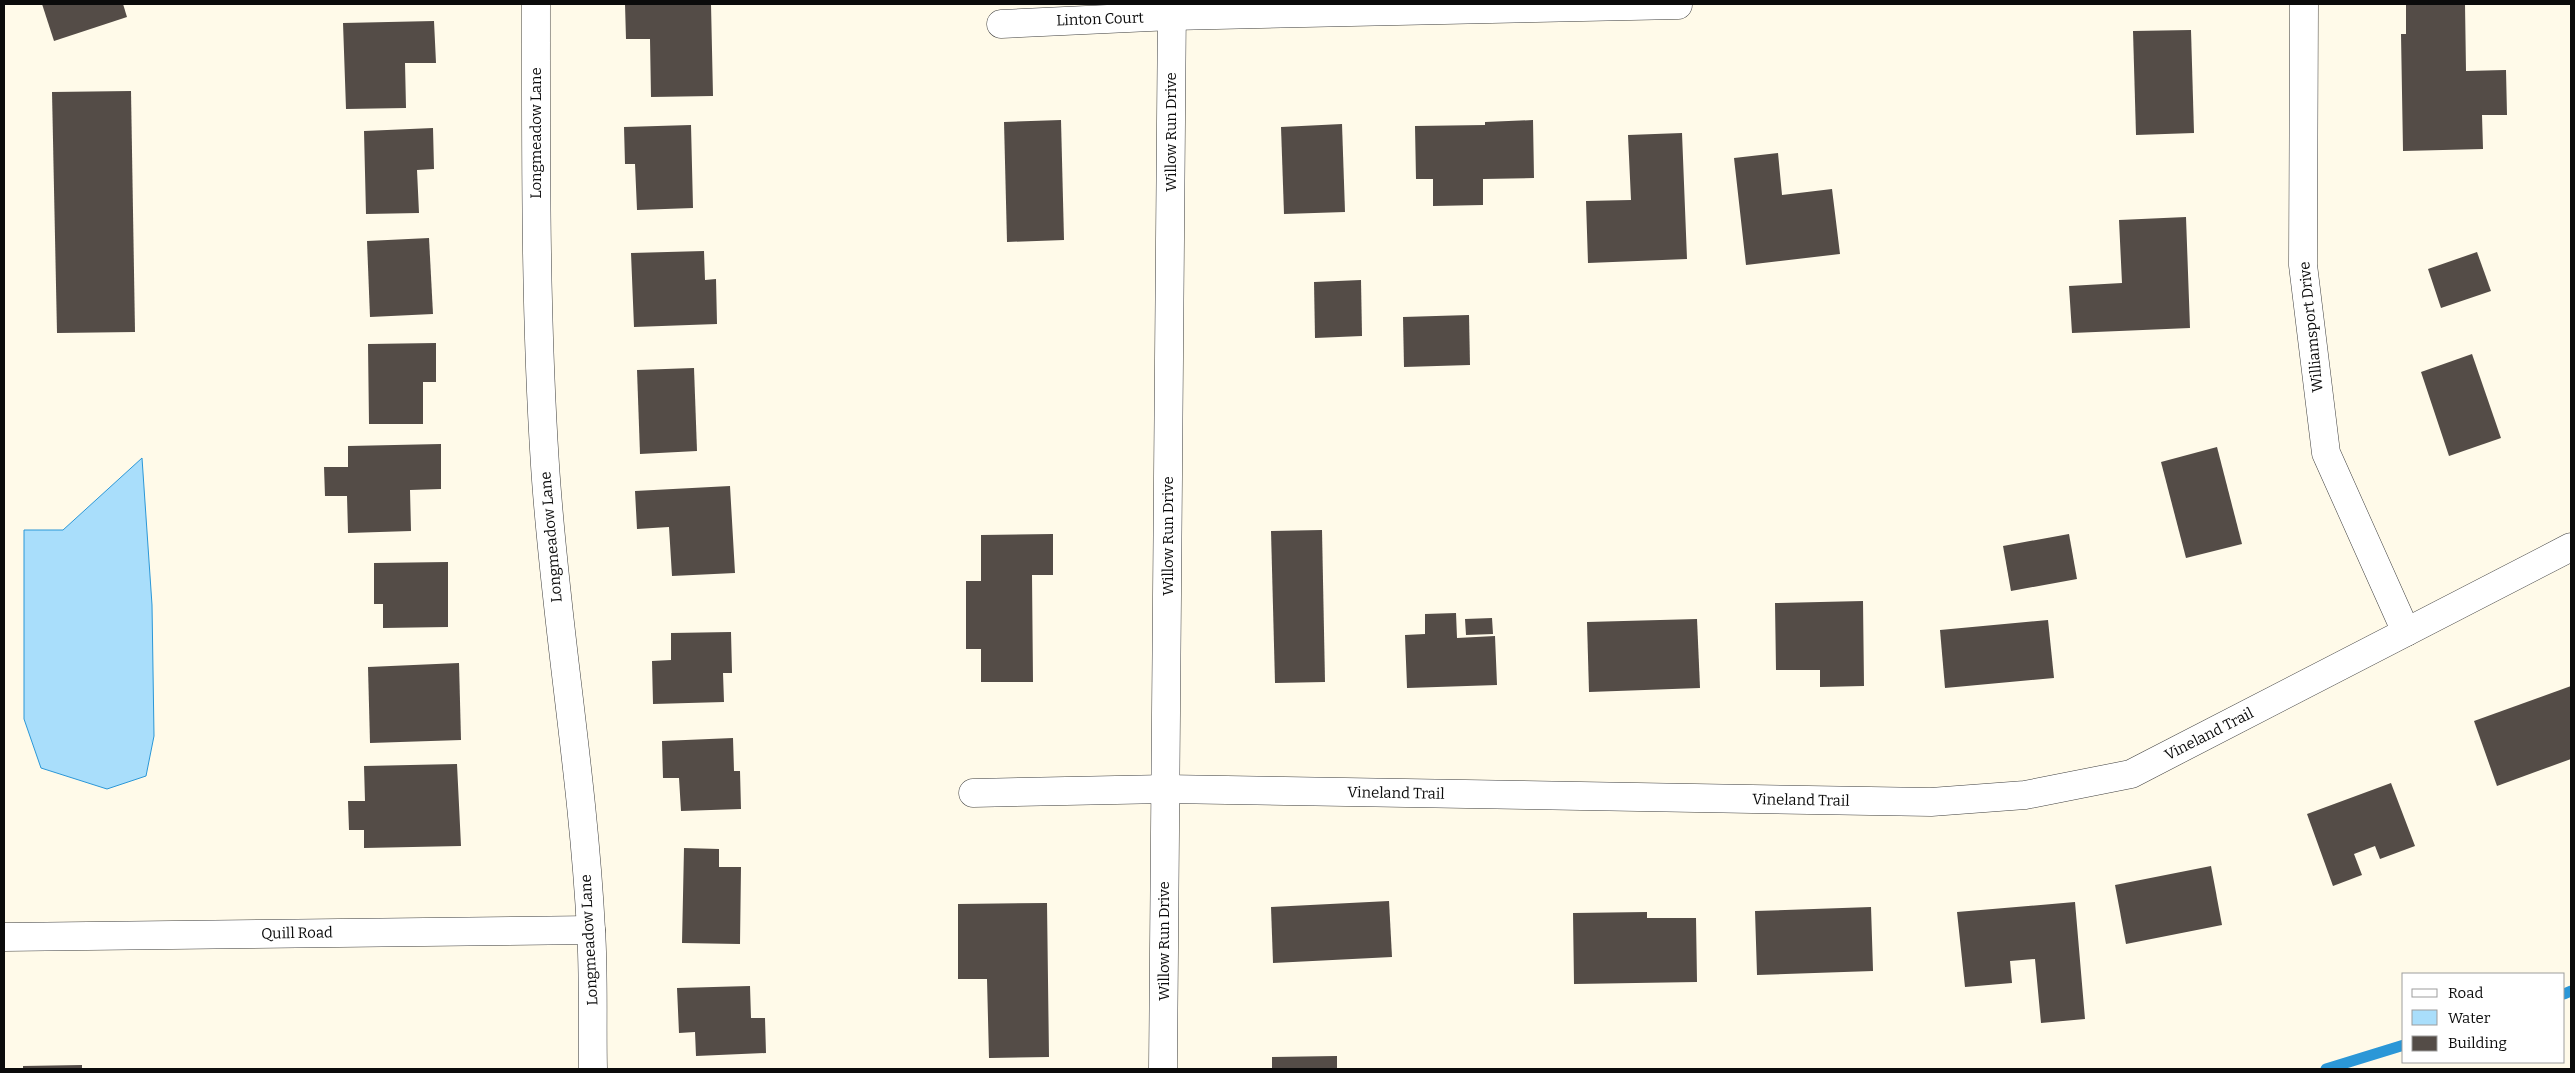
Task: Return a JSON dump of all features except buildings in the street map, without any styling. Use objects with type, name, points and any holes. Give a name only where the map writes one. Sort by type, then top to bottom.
[{"type":"street","name":"Longmeadow Lane","points":[[536,4],[537,294],[545,466],[557,619],[580,802],[591,930],[592,1069]]},
{"type":"street","name":"Linton Court","points":[[1000,24],[1172,10],[1678,4]]},
{"type":"street","name":"Williamsport Drive","points":[[2304,4],[2303,265],[2326,453],[2406,632]]},
{"type":"street","name":"Willow Run Drive","points":[[1163,1069],[1172,10]]},
{"type":"street","name":"Vineland Trail","points":[[973,793],[1166,789],[1931,802],[2025,795],[2131,774],[2571,548]]},
{"type":"street","name":"Quill Road","points":[[4,937],[591,930]]},
{"type":"water","points":[[142,458],[152,605],[154,736],[146,776],[107,789],[41,768],[24,719],[24,530],[63,530]]},
{"type":"waterway","points":[[2565,994],[2571,991]]},
{"type":"waterway","points":[[2326,1069],[2402,1046]]}]
